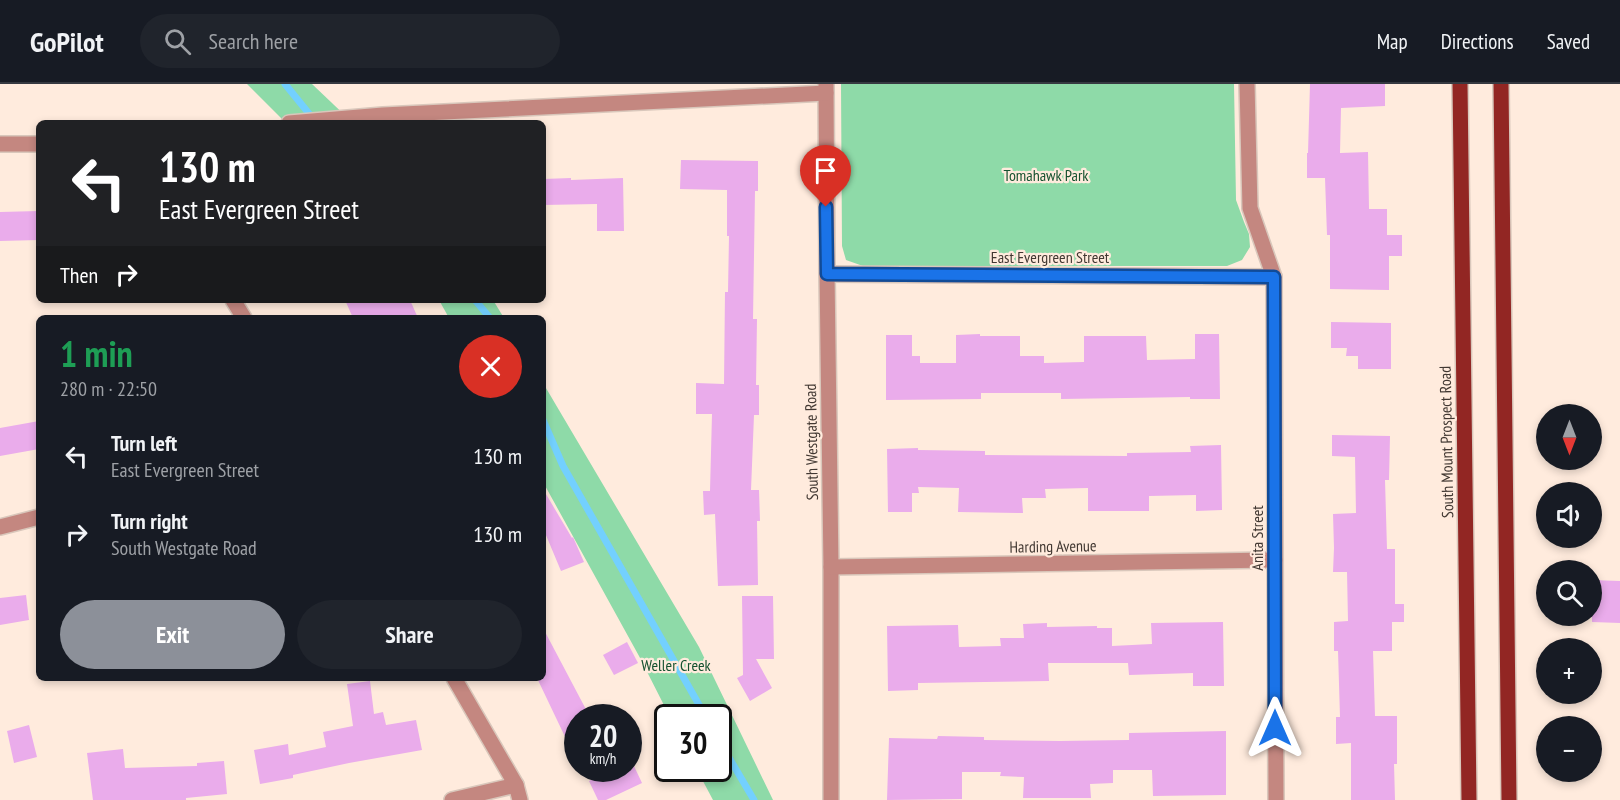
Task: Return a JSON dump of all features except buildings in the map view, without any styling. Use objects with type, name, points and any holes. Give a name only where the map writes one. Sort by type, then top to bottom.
[{"type":"main road","name":"South Mount Prospect Road","points":[[1460,84],[1469,800]]},
{"type":"main road","points":[[1501,84],[1509,800]]},
{"type":"street","name":"Anita Street","points":[[1247,84],[1250,208],[1274,277],[1276,800]]},
{"type":"street","points":[[322,120],[826,89]]},
{"type":"street","name":"South Westgate Road","points":[[826,89],[831,800]]},
{"type":"street","points":[[0,144],[36,144]]},
{"type":"street","name":"East Evergreen Street","points":[[827,274],[1274,277]]},
{"type":"street","points":[[0,527],[36,518]]},
{"type":"street","name":"Harding Avenue","points":[[831,567],[1275,560]]},
{"type":"street","points":[[456,681],[516,785],[520,800]]},
{"type":"street","points":[[452,800],[516,785]]},
{"type":"green space","points":[[247,84],[312,84],[350,120],[283,120]]},
{"type":"green space","name":"Tomahawk Park","points":[[841,84],[1234,84],[1236,200],[1249,234],[1250,247],[1242,260],[1227,266],[863,266],[846,260],[842,246]]},
{"type":"green space","points":[[441,303],[495,303],[502,315],[447,315]]},
{"type":"green space","name":"Weller Creek","points":[[546,388],[699,647],[727,704],[663,704],[546,487]]},
{"type":"green space","name":"Weller Creek","points":[[732,715],[773,800],[713,800],[703,782],[732,782]]},
{"type":"waterway","name":"Weller Creek","points":[[285,84],[314,120]]},
{"type":"waterway","name":"Weller Creek","points":[[478,303],[488,315]]},
{"type":"waterway","name":"Weller Creek","points":[[546,427],[563,466],[699,704]]},
{"type":"waterway","name":"Weller Creek","points":[[732,763],[754,800]]},
{"type":"route","points":[[826,207],[827,274],[1274,277],[1275,728]]}]
